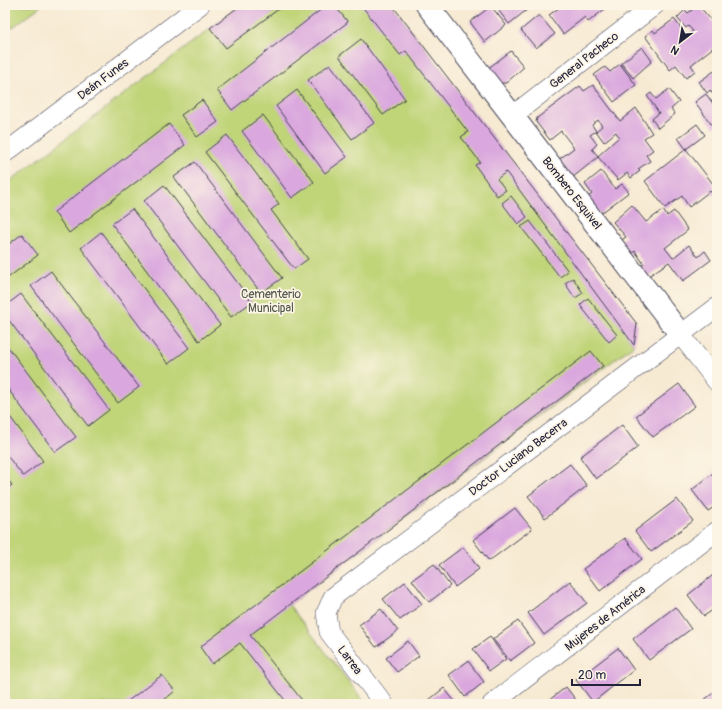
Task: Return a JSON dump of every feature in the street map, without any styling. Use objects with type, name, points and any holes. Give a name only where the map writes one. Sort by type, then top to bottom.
[{"type":"street","name":"Deán Funes","points":[[5,153],[200,5]]},
{"type":"street","name":"Bombero Esquivel","points":[[427,5],[717,382]]},
{"type":"street","name":"General Pacheco","points":[[512,116],[655,5]]},
{"type":"street","name":"Doctor Luciano Becerra","points":[[326,613],[333,597],[717,307]]},
{"type":"street","name":"Mujeres de América","points":[[492,704],[717,531]]},
{"type":"street","name":"Larrea","points":[[326,613],[329,632],[384,704]]},
{"type":"green space","points":[[5,5],[42,5],[5,33]]},
{"type":"green space","name":"Cementerio Municipal","points":[[241,5],[392,5],[515,166],[634,345],[289,605],[366,704],[5,704],[5,185]]},
{"type":"building","points":[[241,5],[284,5],[226,48],[210,28]]},
{"type":"building","points":[[327,5],[334,5],[348,22],[232,110],[217,90]]},
{"type":"building","points":[[361,5],[392,5],[637,324],[634,345],[506,172],[497,179],[506,190],[497,196],[475,165],[480,162],[461,137],[468,132],[406,51],[400,55]]},
{"type":"building","points":[[507,5],[533,5],[509,24],[499,11]]},
{"type":"building","points":[[563,5],[610,5],[588,22],[585,17],[563,34],[549,15]]},
{"type":"building","points":[[698,5],[714,23],[717,21],[717,49],[715,46],[691,65],[695,71],[686,78],[676,65],[670,70],[645,36],[653,30],[655,33],[674,19],[687,36],[693,31],[688,26],[686,28],[677,18],[685,10],[688,13]]},
{"type":"building","points":[[491,6],[506,25],[485,42],[470,22]]},
{"type":"building","points":[[539,15],[555,34],[536,48],[521,30]]},
{"type":"building","points":[[361,39],[405,99],[383,115],[339,56]]},
{"type":"building","points":[[642,47],[652,61],[633,78],[621,63]]},
{"type":"building","points":[[511,51],[524,67],[506,83],[499,83],[487,69]]},
{"type":"building","points":[[330,64],[374,123],[352,139],[308,80]]},
{"type":"building","points":[[620,64],[636,85],[614,102],[594,75],[605,67],[610,72]]},
{"type":"building","points":[[714,71],[717,75],[717,100],[710,90],[707,93],[699,82]]},
{"type":"building","points":[[593,85],[620,121],[636,108],[652,133],[644,138],[653,150],[646,155],[650,161],[638,169],[640,171],[631,178],[627,173],[618,180],[598,157],[572,178],[558,160],[574,148],[561,131],[550,140],[536,122],[537,118],[580,86],[584,91]],"holes":[[[598,120],[602,126],[596,131],[592,125]],[[596,131],[604,142],[616,132],[619,137],[598,156],[592,149],[597,144],[590,135]]]},
{"type":"building","points":[[669,89],[679,102],[671,109],[675,114],[658,128],[652,119],[659,113],[647,96],[651,93],[656,99]]},
{"type":"building","points":[[297,90],[347,157],[325,173],[276,106]]},
{"type":"building","points":[[706,94],[717,109],[717,126],[714,128],[695,102]]},
{"type":"building","points":[[202,100],[218,122],[197,137],[181,115]]},
{"type":"building","points":[[263,115],[314,182],[292,198],[242,131]]},
{"type":"building","points":[[169,124],[185,145],[69,233],[54,212]]},
{"type":"building","points":[[697,124],[705,135],[686,149],[678,138]]},
{"type":"building","points":[[227,135],[279,204],[271,210],[308,259],[294,269],[205,152]]},
{"type":"building","points":[[686,149],[717,189],[717,195],[715,197],[710,191],[689,207],[682,196],[665,208],[645,181]]},
{"type":"building","points":[[195,162],[282,278],[261,293],[174,177]]},
{"type":"building","points":[[601,171],[615,189],[622,184],[629,192],[600,214],[587,198],[592,194],[585,184]]},
{"type":"building","points":[[164,185],[252,302],[231,317],[144,201]]},
{"type":"building","points":[[511,196],[527,217],[518,224],[502,203]]},
{"type":"building","points":[[632,205],[646,222],[663,210],[667,216],[674,211],[688,230],[665,248],[673,258],[689,245],[698,257],[705,251],[711,260],[683,281],[669,262],[647,277],[639,267],[644,264],[635,251],[630,255],[620,241],[626,237],[613,222]]},
{"type":"building","points":[[132,209],[220,325],[199,341],[112,224]]},
{"type":"building","points":[[530,221],[568,271],[560,277],[521,227]]},
{"type":"building","points":[[101,232],[189,348],[168,364],[81,248]]},
{"type":"building","points":[[22,234],[38,255],[5,280],[5,247]]},
{"type":"building","points":[[51,271],[139,387],[118,403],[31,286]]},
{"type":"building","points":[[573,278],[583,293],[575,298],[565,283]]},
{"type":"building","points":[[21,294],[109,410],[88,426],[5,315],[5,306]]},
{"type":"building","points":[[588,298],[617,335],[609,342],[580,305]]},
{"type":"building","points":[[5,343],[76,437],[55,452],[5,385]]},
{"type":"building","points":[[591,351],[603,366],[250,635],[305,704],[288,704],[240,643],[212,664],[200,647]]},
{"type":"building","points":[[679,384],[695,406],[653,437],[636,416]]},
{"type":"building","points":[[5,410],[43,461],[23,476],[5,453]]},
{"type":"building","points":[[622,425],[638,447],[596,479],[580,457]]},
{"type":"building","points":[[570,464],[587,486],[545,518],[528,496]]},
{"type":"building","points":[[717,470],[717,505],[708,511],[692,490]]},
{"type":"building","points":[[5,476],[12,485],[5,490]]},
{"type":"building","points":[[677,499],[693,521],[651,552],[635,531]]},
{"type":"building","points":[[515,508],[532,529],[489,561],[473,540]]},
{"type":"building","points":[[625,538],[642,559],[600,591],[583,569]]},
{"type":"building","points":[[463,547],[479,569],[455,587],[439,565]]},
{"type":"building","points":[[434,564],[450,586],[429,602],[412,580]]},
{"type":"building","points":[[717,572],[717,607],[704,616],[688,595]]},
{"type":"building","points":[[570,581],[587,603],[544,635],[528,613]]},
{"type":"building","points":[[405,582],[422,604],[400,620],[383,599]]},
{"type":"building","points":[[675,607],[691,629],[649,660],[633,639]]},
{"type":"building","points":[[381,609],[398,631],[376,647],[359,625]]},
{"type":"building","points":[[518,621],[534,643],[510,661],[493,639]]},
{"type":"building","points":[[490,637],[506,659],[489,671],[473,649]]},
{"type":"building","points":[[408,641],[419,656],[397,672],[386,658]]},
{"type":"building","points":[[618,648],[634,670],[593,702],[576,680]]},
{"type":"building","points":[[468,661],[484,682],[465,697],[449,675]]},
{"type":"building","points":[[162,675],[175,691],[159,704],[124,704]]},
{"type":"building","points":[[566,687],[579,704],[544,704]]},
{"type":"building","points":[[444,688],[456,703],[424,704]]},
{"type":"building","points":[[717,690],[717,704],[699,704]]}]
